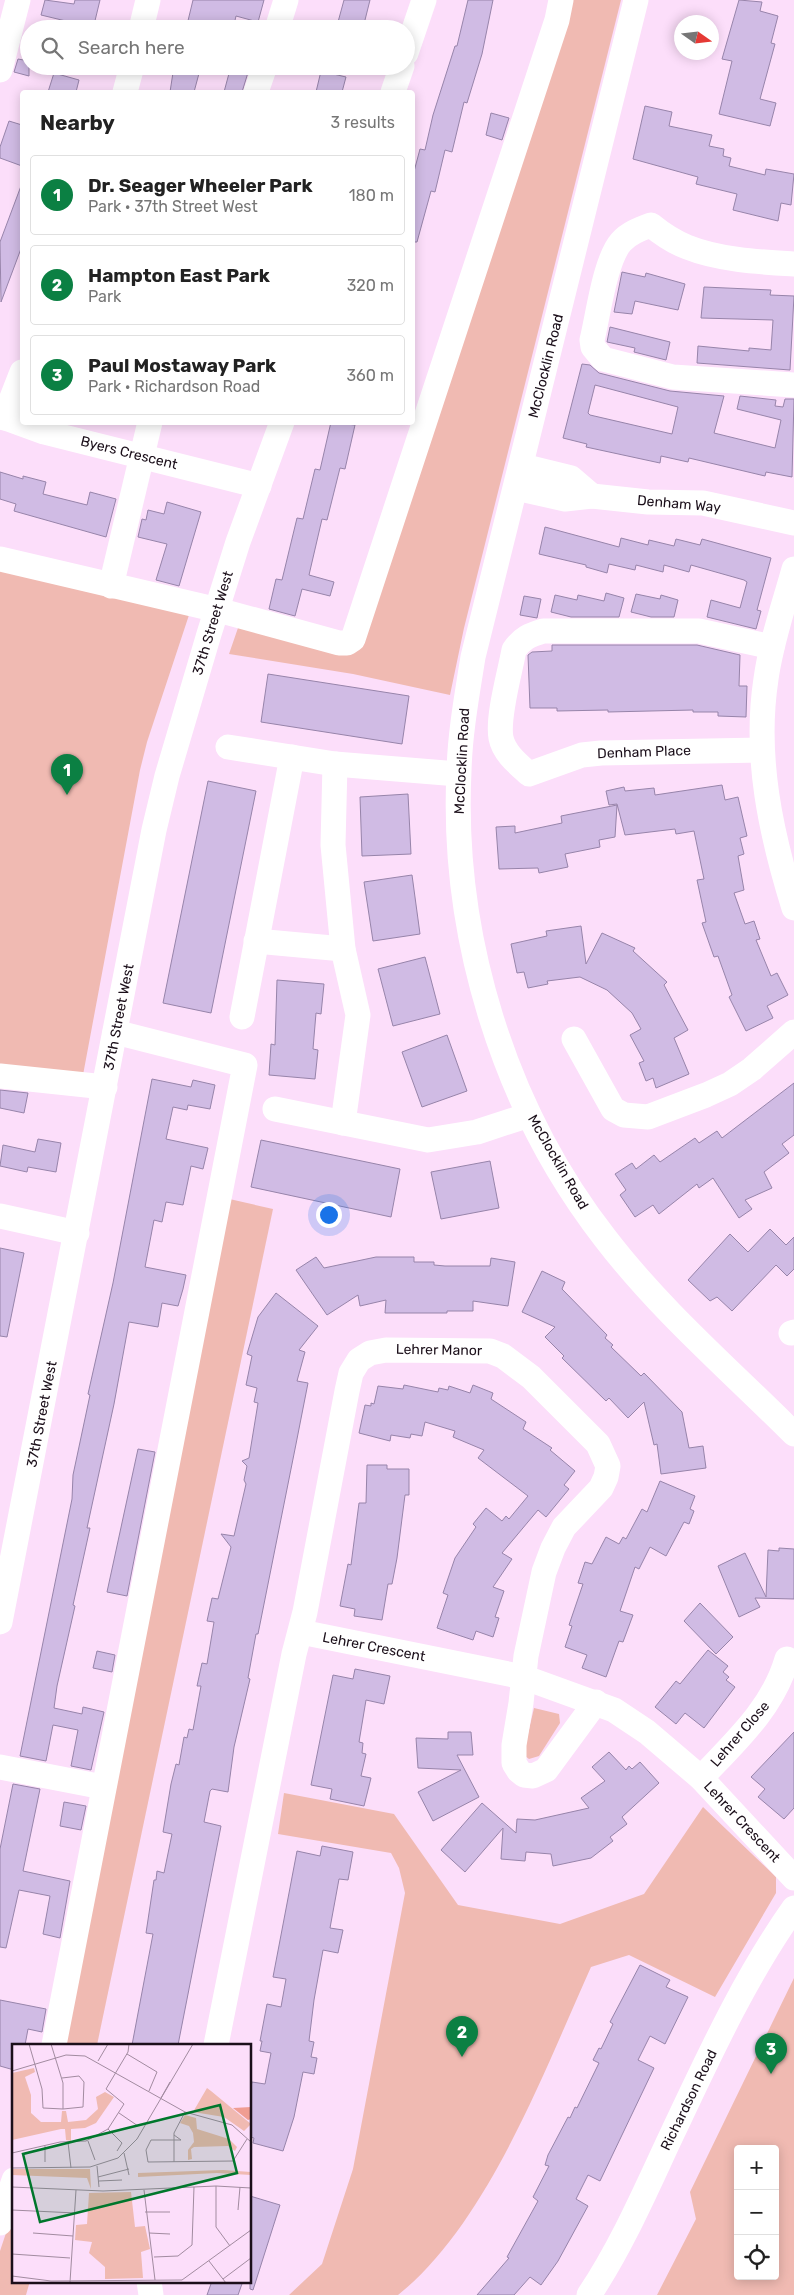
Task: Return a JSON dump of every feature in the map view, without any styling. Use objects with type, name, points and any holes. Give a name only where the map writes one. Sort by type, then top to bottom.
[{"type":"street","points":[[0,70],[18,0]]},
{"type":"street","points":[[143,20],[148,0]]},
{"type":"street","points":[[280,20],[286,0]]},
{"type":"street","points":[[415,26],[424,0]]},
{"type":"street","points":[[0,560],[218,610],[339,643],[347,643],[357,633],[554,29],[561,0]]},
{"type":"street","name":"McClocklin Road","points":[[636,0],[473,656],[461,734],[458,774],[460,856],[471,941],[495,1028],[529,1115],[566,1181],[606,1239],[651,1292],[794,1434]]},
{"type":"street","points":[[126,90],[130,75]]},
{"type":"street","points":[[257,90],[262,75]]},
{"type":"street","points":[[394,90],[399,75]]},
{"type":"street","points":[[794,264],[735,257],[687,248],[651,225],[628,235],[612,255],[592,340],[597,354],[603,359],[672,377],[794,385]]},
{"type":"street","points":[[2,417],[20,376]]},
{"type":"street","name":"Byers Crescent","points":[[2,417],[20,423]]},
{"type":"street","name":"Byers Crescent","points":[[24,425],[44,432],[259,486]]},
{"type":"street","points":[[111,586],[140,456],[149,425]]},
{"type":"street","name":"37th Street West","points":[[0,1622],[167,776],[238,542],[281,425]]},
{"type":"street","name":"Denham Way","points":[[519,477],[565,498],[592,496],[648,502],[703,503],[794,523]]},
{"type":"street","points":[[794,569],[772,647],[762,711],[762,750],[773,828],[794,908]]},
{"type":"street","name":"Denham Place","points":[[762,750],[601,753],[582,755],[529,774],[506,750],[501,738],[501,723],[514,650],[521,640],[531,634],[543,631],[699,631],[772,647]]},
{"type":"street","points":[[228,747],[335,764],[458,774]]},
{"type":"street","points":[[242,1017],[292,757]]},
{"type":"street","points":[[335,764],[334,845],[342,949],[358,1015],[343,1123]]},
{"type":"street","points":[[256,941],[342,949]]},
{"type":"street","points":[[54,2044],[245,1065],[115,1032]]},
{"type":"street","points":[[574,1039],[614,1109],[624,1115],[648,1118],[730,1084],[794,1032]]},
{"type":"street","points":[[0,1076],[105,1087]]},
{"type":"street","points":[[275,1109],[428,1140],[477,1132],[529,1115]]},
{"type":"street","points":[[0,1216],[77,1233]]},
{"type":"street","name":"Lehrer Manor","points":[[301,1632],[347,1391],[351,1374],[359,1360],[370,1352],[386,1350],[490,1351],[503,1356],[538,1384],[598,1444],[608,1466],[601,1488],[564,1527],[552,1548],[544,1572],[526,1656],[513,1754],[514,1763],[524,1775],[533,1776],[546,1770],[596,1702]]},
{"type":"street","points":[[216,2044],[294,1654],[301,1632]]},
{"type":"street","name":"Lehrer Crescent","points":[[301,1632],[524,1677],[596,1702],[631,1720],[701,1778],[794,1878]]},
{"type":"street","name":"Lehrer Close","points":[[701,1778],[762,1712],[778,1686],[787,1659]]},
{"type":"street","points":[[0,1767],[103,1787]]},
{"type":"street","name":"Richardson Road","points":[[590,2295],[618,2247],[744,1989],[768,1946],[794,1908]]},
{"type":"street","points":[[0,2222],[12,2186]]},
{"type":"street","points":[[149,2282],[152,2295]]},
{"type":"shaded area","points":[[569,0],[621,0],[464,628],[450,695],[353,674],[229,654],[239,625],[340,651]]},
{"type":"shaded area","points":[[0,565],[189,615],[147,742],[140,770],[83,1075],[0,1067]]},
{"type":"shaded area","points":[[225,1198],[273,1209],[97,2044],[63,2044]]},
{"type":"shaded area","points":[[534,1708],[559,1714],[560,1723],[539,1756],[529,1759],[525,1756],[524,1751]]},
{"type":"shaded area","points":[[284,1793],[394,1814],[458,1905],[560,1924],[644,1894],[703,1807],[776,1877],[776,1893],[715,1997],[629,1955],[591,1967],[533,2098],[511,2143],[486,2187],[460,2228],[430,2264],[398,2295],[289,2295],[322,2264],[353,2169],[405,1893],[399,1868],[391,1853],[278,1834]]},
{"type":"shaded area","points":[[794,1978],[794,2295],[657,2295],[696,2219],[690,2192]]},
{"type":"shaded area","points":[[12,2215],[12,2282],[30,2282],[26,2295],[0,2295],[0,2251]]},
{"type":"building","points":[[45,0],[74,4],[75,0],[100,0],[95,20],[62,20],[41,15]]},
{"type":"building","points":[[193,0],[264,0],[259,20],[236,16],[235,20],[188,20]]},
{"type":"building","points":[[344,0],[370,0],[365,20],[339,20]]},
{"type":"building","points":[[468,0],[493,0],[482,54],[467,103],[464,102],[452,152],[445,150],[435,192],[431,191],[417,242],[415,242],[415,168],[420,149],[425,150],[433,115],[455,46],[457,46]]},
{"type":"building","points":[[739,0],[762,2],[760,11],[778,16],[771,43],[775,44],[760,99],[776,103],[770,126],[719,114],[732,61],[722,59]]},
{"type":"building","points":[[18,59],[20,59],[20,74],[14,72]]},
{"type":"building","points":[[53,75],[79,80],[76,90],[49,90]]},
{"type":"building","points":[[173,75],[199,75],[195,90],[170,90]]},
{"type":"building","points":[[229,75],[247,75],[243,90],[225,90]]},
{"type":"building","points":[[320,75],[346,77],[343,90],[316,90]]},
{"type":"building","points":[[645,106],[672,112],[669,126],[712,135],[709,146],[724,149],[723,156],[731,158],[729,166],[765,175],[766,169],[794,174],[791,205],[781,203],[778,221],[733,210],[737,194],[696,184],[698,177],[633,159]]},
{"type":"building","points":[[491,113],[509,118],[502,140],[486,135]]},
{"type":"building","points":[[9,121],[20,124],[20,165],[0,158],[0,147]]},
{"type":"building","points":[[20,189],[20,251],[1,302],[0,242]]},
{"type":"building","points":[[622,272],[645,277],[646,273],[685,284],[678,310],[635,301],[632,314],[614,312]]},
{"type":"building","points":[[704,287],[771,290],[770,295],[794,296],[790,370],[697,363],[698,346],[749,351],[749,348],[771,350],[773,320],[701,318]]},
{"type":"building","points":[[610,327],[670,342],[666,360],[634,352],[635,348],[607,342]]},
{"type":"building","points":[[582,364],[590,365],[599,373],[670,391],[724,396],[714,433],[775,448],[781,420],[737,409],[740,396],[776,400],[775,406],[783,407],[785,399],[794,399],[792,477],[766,472],[765,476],[689,458],[688,462],[661,456],[660,463],[586,447],[587,444],[563,438]],"holes":[[[595,385],[678,407],[672,434],[588,413]]]},
{"type":"building","points":[[330,425],[355,425],[345,469],[340,468],[327,520],[322,519],[309,575],[334,582],[330,596],[302,589],[295,616],[269,609],[276,579],[282,580],[297,518],[303,519],[315,469],[320,470]]},
{"type":"building","points":[[0,472],[23,479],[23,476],[46,482],[43,494],[87,505],[90,492],[116,499],[106,537],[14,511],[16,504],[0,499]]},
{"type":"building","points":[[167,502],[201,512],[179,586],[156,580],[167,544],[138,537],[142,519],[146,520],[148,510],[164,514]]},
{"type":"building","points":[[545,527],[619,547],[621,538],[648,545],[649,540],[674,546],[676,539],[700,545],[702,539],[771,558],[757,610],[761,611],[756,629],[707,617],[711,600],[740,608],[747,582],[744,580],[691,565],[689,572],[664,565],[663,572],[636,565],[635,570],[609,564],[607,573],[586,567],[586,565],[539,554]]},
{"type":"building","points":[[606,593],[624,598],[619,617],[571,617],[551,612],[555,595],[577,600],[578,595],[604,601]]},
{"type":"building","points":[[636,594],[660,599],[661,595],[678,600],[674,617],[651,617],[631,612]]},
{"type":"building","points":[[524,596],[541,599],[537,618],[520,615]]},
{"type":"building","points":[[552,645],[697,645],[740,655],[739,686],[747,686],[746,717],[718,716],[718,712],[693,712],[693,710],[608,712],[608,710],[557,711],[557,708],[530,708],[528,655],[532,652],[552,651]]},
{"type":"building","points":[[268,674],[409,696],[402,744],[261,722]]},
{"type":"building","points":[[208,781],[256,791],[211,1013],[163,1003]]},
{"type":"building","points":[[722,785],[725,800],[738,797],[747,836],[740,838],[744,854],[738,856],[744,890],[734,893],[745,924],[754,921],[760,939],[756,940],[771,976],[777,973],[788,995],[767,1006],[773,1018],[746,1031],[729,997],[732,995],[718,956],[714,957],[702,923],[706,922],[697,880],[704,879],[694,831],[676,834],[675,829],[625,835],[617,804],[609,805],[606,791],[624,787],[625,791],[654,788],[655,795]]},
{"type":"building","points":[[408,794],[411,854],[362,856],[360,797]]},
{"type":"building","points":[[617,805],[615,837],[599,840],[600,847],[565,854],[568,867],[539,873],[538,868],[499,869],[496,827],[515,826],[515,833],[562,823],[561,816]]},
{"type":"building","points":[[412,875],[420,934],[373,941],[364,882]]},
{"type":"building","points":[[581,926],[586,964],[602,933],[635,948],[633,951],[667,982],[664,985],[688,1030],[674,1038],[689,1074],[656,1088],[653,1078],[646,1081],[639,1063],[644,1061],[630,1035],[641,1029],[632,1013],[607,990],[580,977],[547,981],[548,984],[528,988],[524,972],[517,973],[511,944],[547,936],[546,931]]},
{"type":"building","points":[[425,957],[440,1014],[393,1026],[378,969]]},
{"type":"building","points":[[277,980],[324,984],[321,1014],[316,1013],[313,1049],[318,1050],[315,1079],[269,1075],[271,1044],[275,1045]]},
{"type":"building","points":[[447,1035],[467,1091],[422,1107],[402,1052]]},
{"type":"building","points":[[152,1079],[191,1087],[193,1080],[215,1085],[210,1109],[188,1105],[187,1110],[173,1107],[166,1139],[208,1148],[203,1169],[191,1166],[183,1205],[166,1202],[162,1222],[154,1220],[145,1267],[186,1275],[178,1306],[162,1303],[158,1327],[129,1322],[114,1404],[87,1528],[90,1528],[73,1605],[75,1606],[57,1686],[54,1708],[82,1714],[83,1707],[104,1712],[91,1770],[71,1766],[78,1730],[53,1725],[46,1761],[20,1756],[72,1499],[73,1475],[90,1395],[88,1394],[113,1283]]},
{"type":"building","points":[[794,1083],[794,1135],[782,1144],[789,1153],[764,1172],[772,1188],[745,1200],[752,1209],[739,1218],[713,1178],[699,1188],[697,1184],[659,1214],[653,1205],[635,1217],[620,1195],[626,1190],[615,1174],[632,1163],[636,1169],[654,1155],[660,1162],[695,1138],[699,1143],[717,1131],[722,1138]]},
{"type":"building","points":[[0,1090],[28,1093],[24,1113],[0,1108]]},
{"type":"building","points":[[38,1139],[61,1143],[56,1172],[28,1167],[27,1172],[0,1166],[3,1145],[35,1152]]},
{"type":"building","points":[[261,1140],[400,1169],[391,1217],[251,1187]]},
{"type":"building","points":[[490,1161],[499,1208],[441,1219],[431,1172]]},
{"type":"building","points":[[770,1229],[786,1245],[794,1237],[794,1269],[787,1276],[776,1265],[732,1311],[717,1297],[710,1301],[688,1280],[730,1234],[748,1252]]},
{"type":"building","points":[[0,1248],[24,1253],[7,1337],[0,1336]]},
{"type":"building","points":[[316,1257],[324,1268],[376,1257],[414,1257],[414,1262],[434,1262],[434,1265],[445,1266],[490,1266],[491,1258],[515,1262],[508,1306],[473,1301],[473,1311],[385,1313],[386,1300],[360,1306],[358,1295],[327,1315],[296,1270]]},
{"type":"building","points":[[542,1271],[565,1282],[562,1289],[607,1335],[605,1338],[613,1345],[611,1347],[641,1376],[644,1373],[682,1412],[689,1448],[703,1446],[706,1468],[661,1474],[657,1444],[654,1445],[644,1402],[628,1418],[609,1398],[606,1401],[562,1358],[564,1356],[545,1337],[555,1327],[522,1312]]},
{"type":"building","points":[[276,1293],[318,1326],[299,1350],[305,1352],[297,1381],[308,1383],[258,1634],[256,1634],[248,1678],[250,1679],[234,1747],[228,1792],[212,1789],[210,1791],[204,1822],[221,1826],[178,2044],[132,2044],[153,1934],[146,1933],[154,1880],[156,1880],[157,1871],[164,1873],[172,1834],[163,1832],[171,1784],[176,1764],[179,1765],[184,1737],[187,1738],[189,1729],[193,1730],[201,1686],[197,1686],[202,1663],[207,1664],[214,1622],[207,1621],[212,1598],[218,1599],[231,1547],[221,1534],[234,1536],[246,1484],[244,1480],[247,1466],[242,1461],[249,1458],[258,1403],[254,1402],[257,1388],[246,1385],[252,1356],[247,1354],[258,1317]]},
{"type":"building","points":[[404,1385],[438,1392],[439,1388],[448,1390],[449,1386],[470,1393],[473,1385],[493,1393],[491,1399],[526,1422],[523,1429],[552,1448],[550,1450],[575,1471],[564,1485],[569,1489],[546,1517],[538,1510],[502,1553],[512,1559],[493,1587],[504,1591],[495,1617],[499,1618],[493,1637],[476,1631],[473,1640],[437,1628],[448,1595],[443,1593],[455,1558],[476,1527],[473,1524],[486,1508],[502,1521],[506,1516],[509,1519],[528,1496],[478,1458],[484,1450],[453,1437],[455,1431],[425,1422],[422,1436],[411,1434],[410,1438],[391,1435],[390,1441],[359,1433],[365,1405],[371,1406],[371,1403],[374,1404],[378,1386],[403,1389]]},
{"type":"building","points":[[138,1449],[155,1452],[127,1596],[107,1592]]},
{"type":"building","points":[[367,1465],[387,1465],[387,1469],[409,1469],[409,1495],[405,1495],[397,1558],[392,1584],[388,1584],[382,1620],[354,1616],[355,1609],[340,1606],[348,1564],[351,1565],[359,1503],[366,1503]]},
{"type":"building","points":[[660,1481],[695,1496],[690,1509],[694,1511],[689,1524],[684,1522],[666,1556],[650,1547],[639,1569],[635,1567],[620,1611],[633,1615],[623,1642],[619,1641],[606,1677],[582,1668],[587,1655],[565,1647],[572,1626],[569,1625],[583,1584],[578,1583],[585,1562],[592,1564],[606,1537],[619,1544],[623,1537],[626,1539],[642,1509],[647,1512]]},
{"type":"building","points":[[779,1548],[794,1549],[794,1599],[755,1598],[760,1607],[739,1617],[718,1566],[745,1553],[766,1597],[768,1550],[779,1551]]},
{"type":"building","points":[[700,1603],[733,1637],[716,1654],[684,1621]]},
{"type":"building","points":[[708,1650],[728,1666],[723,1672],[729,1677],[726,1680],[735,1687],[704,1728],[685,1713],[676,1724],[655,1707],[676,1681],[680,1684]]},
{"type":"building","points":[[97,1651],[115,1655],[112,1672],[93,1668]]},
{"type":"building","points":[[355,1669],[390,1676],[384,1704],[366,1700],[359,1742],[363,1743],[362,1753],[366,1754],[361,1776],[371,1778],[364,1806],[330,1799],[332,1789],[311,1785],[333,1675],[353,1679]]},
{"type":"building","points":[[448,1732],[471,1732],[473,1755],[457,1755],[479,1797],[433,1821],[418,1792],[461,1770],[418,1768],[416,1738],[448,1739]]},
{"type":"building","points":[[794,1732],[794,1808],[784,1819],[758,1797],[765,1789],[751,1777]]},
{"type":"building","points":[[609,1752],[626,1770],[629,1766],[632,1769],[640,1762],[659,1783],[622,1817],[627,1824],[610,1837],[613,1841],[591,1858],[553,1866],[551,1854],[526,1852],[525,1861],[501,1859],[503,1828],[465,1872],[441,1850],[482,1803],[516,1833],[517,1819],[535,1820],[589,1808],[581,1798],[605,1781],[592,1767]]},
{"type":"building","points":[[13,1784],[40,1789],[23,1871],[70,1881],[60,1938],[43,1934],[50,1896],[19,1890],[6,1948],[0,1947],[0,1849]]},
{"type":"building","points":[[64,1802],[86,1806],[81,1830],[60,1826]]},
{"type":"building","points":[[322,1846],[353,1852],[348,1880],[339,1879],[330,1928],[343,1930],[338,1953],[323,1950],[314,2000],[309,2041],[314,2042],[311,2057],[317,2058],[314,2074],[303,2072],[294,2117],[283,2151],[253,2143],[254,2138],[251,2137],[251,2086],[252,2082],[265,2084],[271,2053],[260,2051],[262,2041],[260,2041],[267,2004],[281,2007],[286,1979],[273,1977],[297,1851],[320,1856]]},
{"type":"building","points":[[640,1965],[670,1980],[666,1987],[688,1997],[665,2044],[650,2036],[638,2060],[654,2068],[600,2181],[588,2175],[576,2199],[588,2206],[558,2261],[541,2285],[530,2277],[514,2295],[477,2295],[509,2258],[507,2257],[538,2201],[533,2197],[549,2166],[545,2165],[548,2155],[568,2117],[570,2118],[575,2107],[577,2108],[599,2063],[593,2060],[599,2048],[601,2049],[613,2024],[610,2022]]},
{"type":"building","points":[[0,2000],[46,2009],[42,2032],[28,2029],[25,2044],[12,2044],[12,2069],[0,2066]]},
{"type":"building","points":[[251,2196],[280,2205],[253,2290],[250,2289]]},
{"type":"building","points":[[212,2282],[243,2282],[238,2295],[207,2295]]},
{"type":"place","name":"Dr. Seager Wheeler Park","points":[[67,795]]},
{"type":"place","name":"Hampton East Park","points":[[462,2057]]},
{"type":"place","name":"Paul Mostaway Park","points":[[771,2074]]}]
